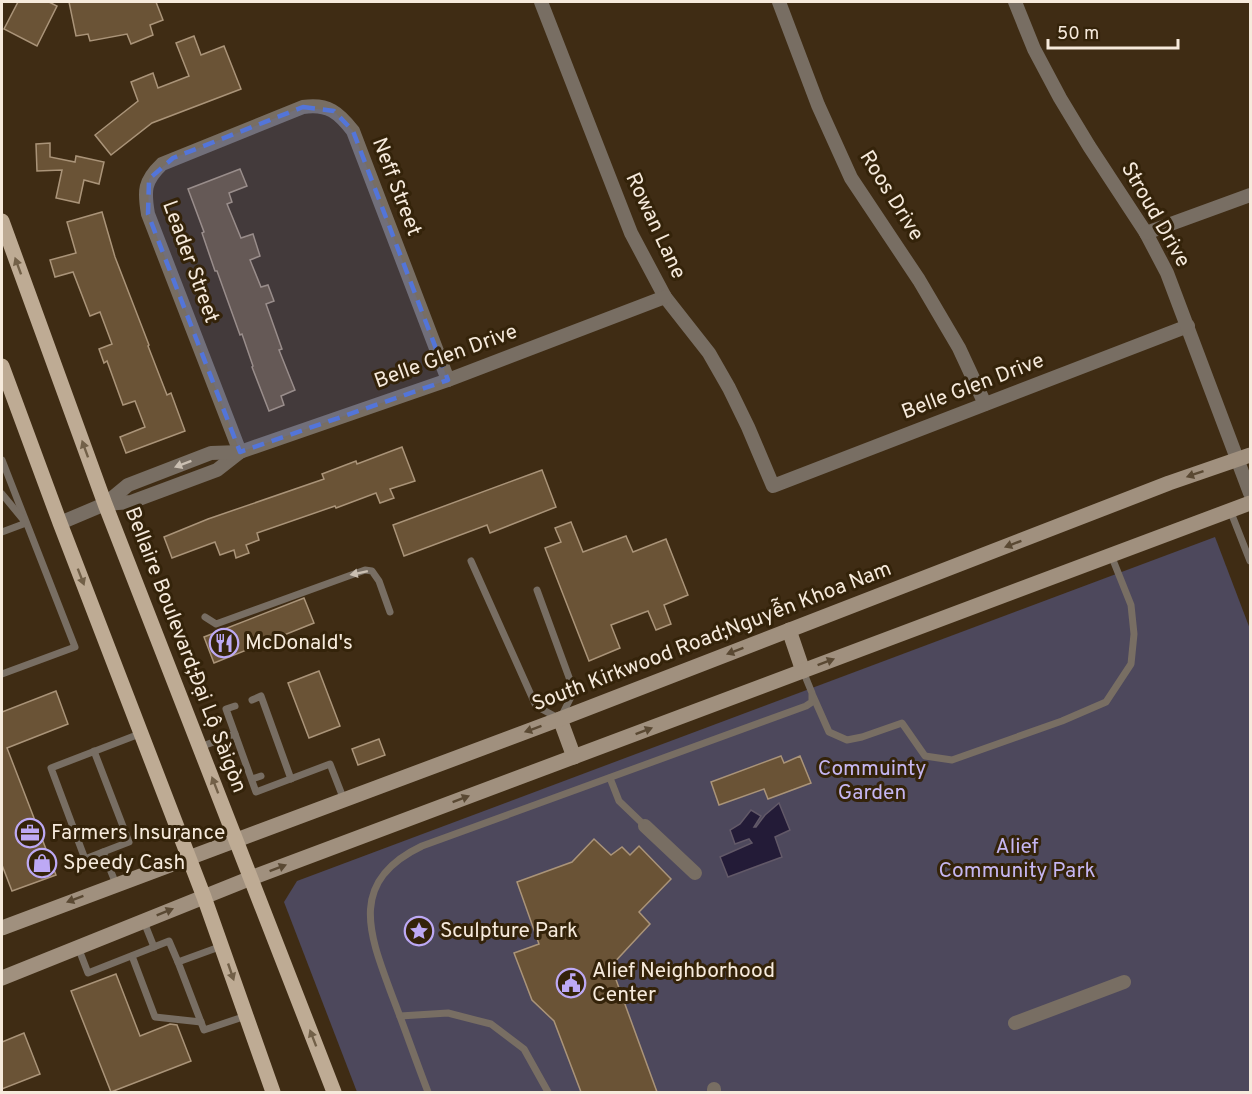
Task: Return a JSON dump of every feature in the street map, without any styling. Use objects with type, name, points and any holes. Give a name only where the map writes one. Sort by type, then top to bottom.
[{"type":"main road","name":"Bellaire Boulevard;Đại Lộ Sàigòn","points":[[2,221],[105,504],[334,1092]]},
{"type":"main road","points":[[2,366],[204,897],[273,1092]]},
{"type":"main road","name":"South Kirkwood Road;Nguyễn Khoa Nam","points":[[2,928],[560,718],[1169,483],[1245,457]]},
{"type":"main road","points":[[2,978],[251,878],[1251,503]]},
{"type":"main road","points":[[789,630],[803,671]]},
{"type":"main road","points":[[560,718],[574,757]]},
{"type":"street","name":"Rowan Lane","points":[[541,2],[631,233],[665,297],[709,354],[724,380],[748,427],[773,486]]},
{"type":"street","name":"Roos Drive","points":[[779,2],[818,105],[851,178],[919,280],[959,348],[985,404]]},
{"type":"street","name":"Stroud Drive","points":[[1015,2],[1034,49],[1059,98],[1146,233],[1167,273],[1245,457],[1251,493]]},
{"type":"street","name":"Neff Street","points":[[237,133],[313,105],[323,106],[344,120],[353,131],[448,380]]},
{"type":"street","name":"Leader Street","points":[[237,133],[162,164],[148,179],[145,198],[148,214],[240,452]]},
{"type":"street","points":[[1146,233],[1251,195]]},
{"type":"street","name":"Belle Glen Drive","points":[[60,523],[105,504],[131,502],[217,470],[240,452],[448,380],[665,297]]},
{"type":"street","name":"Belle Glen Drive","points":[[773,486],[1188,326]]},
{"type":"street","points":[[643,824],[695,873]]},
{"type":"street","points":[[1015,1023],[1124,982]]},
{"type":"lane","points":[[2,460],[75,647],[2,674]]},
{"type":"lane","points":[[2,494],[26,524]]},
{"type":"lane","points":[[1230,510],[1251,561]]},
{"type":"lane","points":[[2,532],[26,524]]},
{"type":"lane","points":[[803,671],[829,732],[847,740],[902,723],[925,756],[952,760],[1062,721],[1106,702],[1131,664],[1134,634],[1131,605],[1111,555]]},
{"type":"lane","points":[[471,561],[536,706],[560,718],[574,691],[537,590]]},
{"type":"lane","points":[[205,617],[216,624],[365,570],[372,572],[379,581],[390,612]]},
{"type":"lane","points":[[428,1092],[374,946],[369,920],[372,901],[382,875],[401,858],[422,846],[806,706],[812,702],[812,693]]},
{"type":"lane","points":[[252,699],[261,696],[274,731],[278,754],[291,779]]},
{"type":"lane","points":[[234,706],[226,709],[256,792],[330,764],[344,800]]},
{"type":"lane","points":[[258,714],[266,711]]},
{"type":"lane","points":[[232,725],[240,722]]},
{"type":"lane","points":[[266,735],[274,731]]},
{"type":"lane","points":[[94,751],[129,842],[85,859],[51,768],[94,751],[142,733]]},
{"type":"lane","points":[[200,747],[235,734]]},
{"type":"lane","points":[[239,745],[248,742]]},
{"type":"lane","points":[[247,766],[255,763]]},
{"type":"lane","points":[[252,779],[261,776]]},
{"type":"lane","points":[[610,777],[619,801],[643,824]]},
{"type":"lane","points":[[103,852],[116,884]]},
{"type":"lane","points":[[144,921],[154,947]]},
{"type":"lane","points":[[78,948],[88,973],[170,941],[204,1030],[246,1016]]},
{"type":"lane","points":[[178,962],[222,946]]},
{"type":"lane","points":[[132,956],[155,1017],[201,1022]]},
{"type":"lane","points":[[400,1016],[448,1013],[491,1024],[524,1049],[548,1092]]},
{"type":"highlighted area","points":[[303,107],[334,111],[353,131],[448,380],[240,452],[148,214],[149,179],[173,158]]},
{"type":"green space","name":"Alief Community Park","points":[[1215,537],[1250,629],[1250,1092],[357,1092],[284,902],[297,881]]},
{"type":"shaded area","points":[[779,803],[790,830],[775,837],[782,857],[728,877],[720,857],[752,843],[749,839],[735,844],[730,830],[740,824],[751,810],[761,816],[754,827],[756,827],[765,815]]},
{"type":"building","points":[[18,2],[49,2],[57,6],[37,46],[4,29]]},
{"type":"building","points":[[69,2],[156,2],[163,20],[150,25],[153,35],[131,44],[127,34],[90,41],[88,34],[76,36]]},
{"type":"building","points":[[194,36],[201,55],[224,46],[241,89],[152,123],[111,155],[95,135],[138,101],[131,82],[153,73],[158,88],[189,76],[176,43]]},
{"type":"building","points":[[50,143],[50,157],[75,162],[76,156],[104,162],[99,184],[84,180],[79,203],[56,198],[62,170],[37,171],[36,144]]},
{"type":"building","points":[[240,169],[247,186],[229,193],[232,202],[227,204],[241,238],[253,234],[260,256],[250,260],[261,287],[268,285],[274,301],[266,304],[282,349],[279,350],[295,390],[281,396],[284,405],[269,411],[242,334],[240,335],[217,271],[215,271],[188,189]]},
{"type":"building","points":[[102,212],[115,257],[148,346],[167,395],[171,393],[185,431],[126,453],[120,437],[145,427],[135,401],[123,405],[107,361],[104,363],[99,349],[112,344],[100,312],[90,316],[73,272],[55,277],[50,260],[76,253],[67,222]]},
{"type":"building","points":[[402,447],[415,481],[390,489],[394,498],[380,503],[376,493],[257,533],[259,540],[246,545],[249,553],[236,558],[234,550],[220,555],[215,542],[172,558],[164,537],[208,519],[324,479],[322,474],[356,461],[357,464]]},
{"type":"building","points":[[542,470],[556,507],[490,533],[487,525],[404,556],[393,525]]},
{"type":"building","points":[[571,522],[583,552],[626,536],[633,552],[666,539],[688,595],[664,605],[671,624],[656,630],[648,611],[611,625],[620,648],[589,661],[545,548],[561,542],[555,528]]},
{"type":"building","points":[[304,598],[314,623],[214,663],[204,637]]},
{"type":"building","points":[[319,671],[340,726],[309,738],[288,683]]},
{"type":"building","points":[[56,691],[68,724],[7,748],[56,875],[12,891],[2,865],[2,712]]},
{"type":"building","points":[[379,739],[385,755],[358,765],[352,749]]},
{"type":"building","points":[[781,756],[784,763],[800,756],[811,783],[768,799],[764,789],[719,805],[711,782]]},
{"type":"building","name":"Alief Neighborhood Center","points":[[594,839],[611,855],[622,847],[630,855],[639,846],[671,879],[639,912],[650,924],[611,966],[657,1092],[581,1092],[554,1021],[532,1000],[514,953],[539,944],[517,882],[572,862]]},
{"type":"building","points":[[116,974],[140,1036],[170,1024],[177,1025],[191,1061],[111,1092],[71,991]]},
{"type":"building","points":[[24,1033],[40,1074],[2,1089],[2,1042]]},
{"type":"place","name":"McDonald's","points":[[224,643]]},
{"type":"place","name":"Farmers Insurance","points":[[30,833]]},
{"type":"place","name":"Speedy Cash","points":[[42,863]]},
{"type":"place","name":"Sculpture Park","points":[[419,931]]},
{"type":"place","name":"Alief Neighborhood Center","points":[[571,983]]},
{"type":"park label","name":"Commuinty Garden","points":[[872,781]]}]
